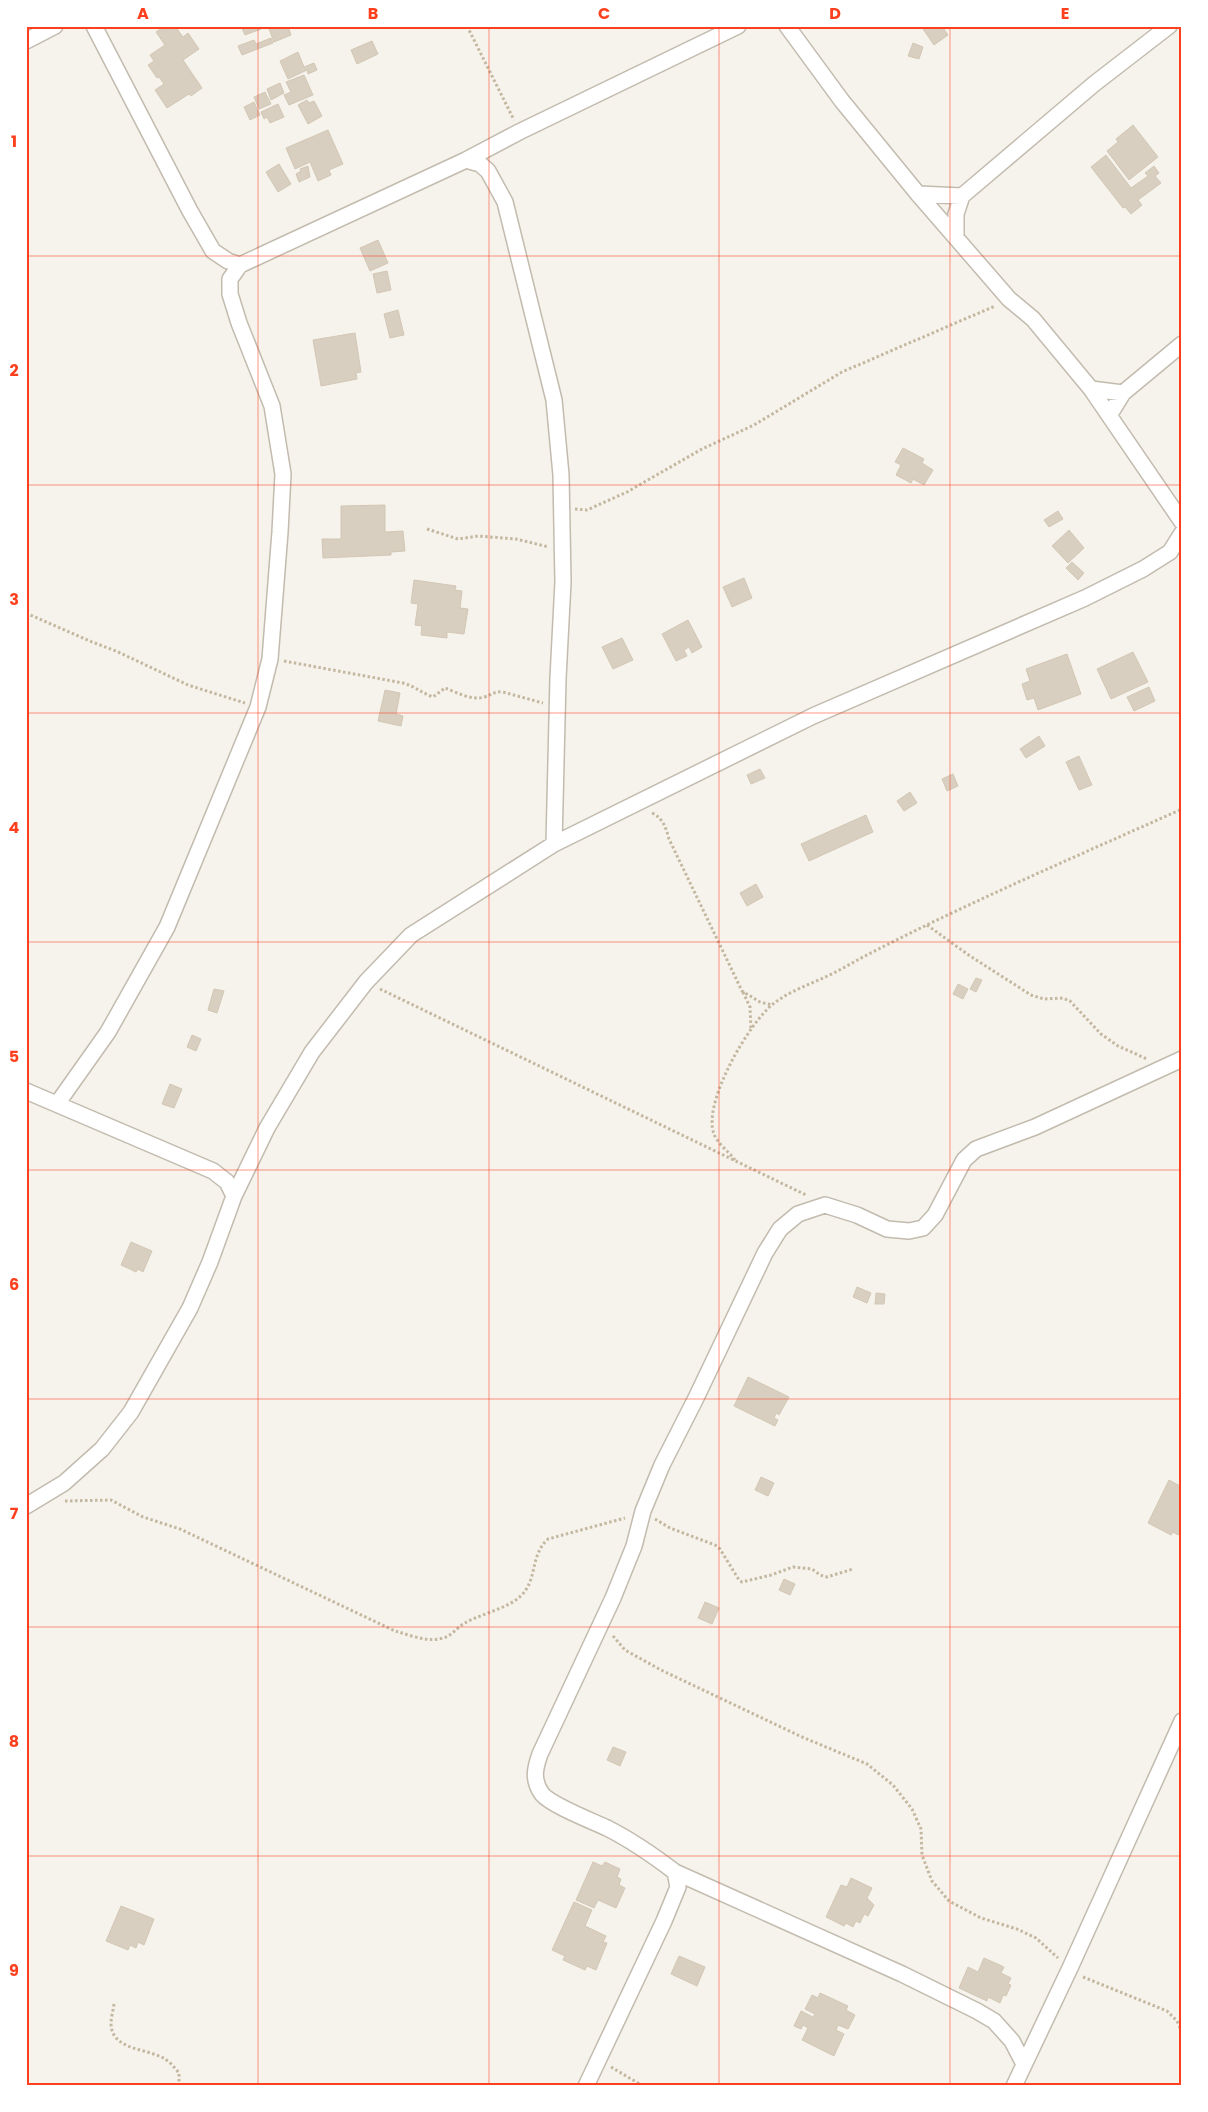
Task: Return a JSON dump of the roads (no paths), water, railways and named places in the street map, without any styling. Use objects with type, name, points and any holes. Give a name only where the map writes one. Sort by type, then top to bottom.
[{"type":"street","points":[[26,41],[55,26]]},
{"type":"street","points":[[94,26],[190,211],[213,251],[228,261],[240,265]]},
{"type":"street","points":[[57,1104],[108,1032],[167,927],[258,707],[270,659],[283,474],[272,406],[239,323],[230,294],[230,279],[240,265],[283,247],[466,160],[519,132],[738,26]]},
{"type":"street","points":[[787,26],[842,102],[918,194],[1009,300],[1033,319],[1091,389],[1110,414],[1182,522]]},
{"type":"street","points":[[956,237],[956,214],[962,196],[1094,84],[1169,26]]},
{"type":"street","points":[[488,171],[499,142]]},
{"type":"street","points":[[466,160],[480,164],[488,171],[505,202],[554,400],[561,475],[560,504],[563,582],[554,844]]},
{"type":"street","points":[[918,194],[962,196]]},
{"type":"street","points":[[1110,414],[1123,393],[1182,344]]},
{"type":"street","points":[[1091,389],[1123,393]]},
{"type":"street","points":[[26,1506],[64,1483],[102,1449],[131,1412],[190,1308],[210,1262],[234,1196],[267,1128],[312,1052],[366,982],[411,934],[554,844],[813,716],[1085,598],[1176,553],[1182,533]]},
{"type":"street","points":[[1024,2064],[1012,2041],[994,2021],[902,1974],[675,1872],[656,1857],[609,1829],[543,1796],[536,1784],[534,1771],[540,1754],[602,1622],[634,1546],[643,1511],[662,1465],[765,1253],[780,1229],[798,1214],[825,1204],[886,1229],[910,1232],[923,1228],[934,1215],[964,1160],[976,1149],[1035,1127],[1182,1059]]},
{"type":"street","points":[[26,1091],[213,1171],[227,1182],[234,1196]]},
{"type":"street","points":[[1014,2086],[1070,1968],[1182,1721]]},
{"type":"street","points":[[586,2086],[664,1921],[678,1887],[675,1872]]}]
